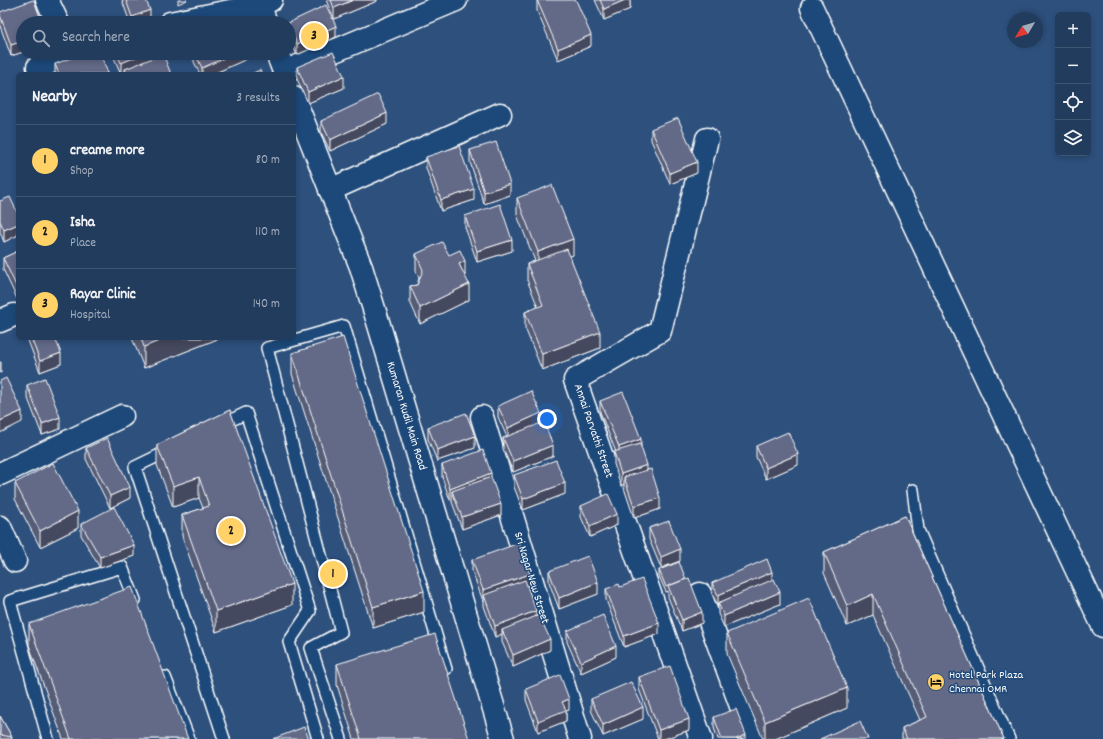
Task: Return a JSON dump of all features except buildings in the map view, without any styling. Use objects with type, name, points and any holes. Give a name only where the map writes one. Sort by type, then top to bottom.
[{"type":"street","points":[[47,0],[55,16]]},
{"type":"street","points":[[282,66],[456,0]]},
{"type":"street","points":[[211,16],[264,7]]},
{"type":"street","points":[[812,8],[1103,626]]},
{"type":"street","points":[[40,72],[38,66],[54,60]]},
{"type":"street","name":"Kumaran Kudil Main Road","points":[[296,103],[361,267],[503,739]]},
{"type":"street","points":[[330,190],[500,114]]},
{"type":"street","name":"Annai Parvathi Street","points":[[701,739],[575,380],[660,331],[707,139]]},
{"type":"street","points":[[0,474],[122,416]]},
{"type":"street","name":"Sri Nagar New Street","points":[[482,417],[580,739]]},
{"type":"street","points":[[0,527],[15,561]]},
{"type":"street","points":[[700,594],[753,739]]},
{"type":"lane","points":[[296,340],[344,326],[449,678]]},
{"type":"lane","points":[[295,340],[267,348],[342,632],[311,648],[341,739]]},
{"type":"lane","points":[[211,430],[246,413],[310,611],[289,642],[318,739]]},
{"type":"lane","points":[[176,447],[135,467],[224,739]]},
{"type":"lane","points":[[912,490],[918,530],[1008,739]]},
{"type":"lane","points":[[48,739],[10,601],[122,567],[139,610]]},
{"type":"lane","points":[[161,667],[189,739]]},
{"type":"place","name":"Rayar Clinic","points":[[314,36]]},
{"type":"place","name":"Isha","points":[[231,531]]},
{"type":"place","name":"creame more","points":[[333,574]]},
{"type":"place","name":"Hotel Park Plaza Chennai OMR","points":[[936,682]]}]
